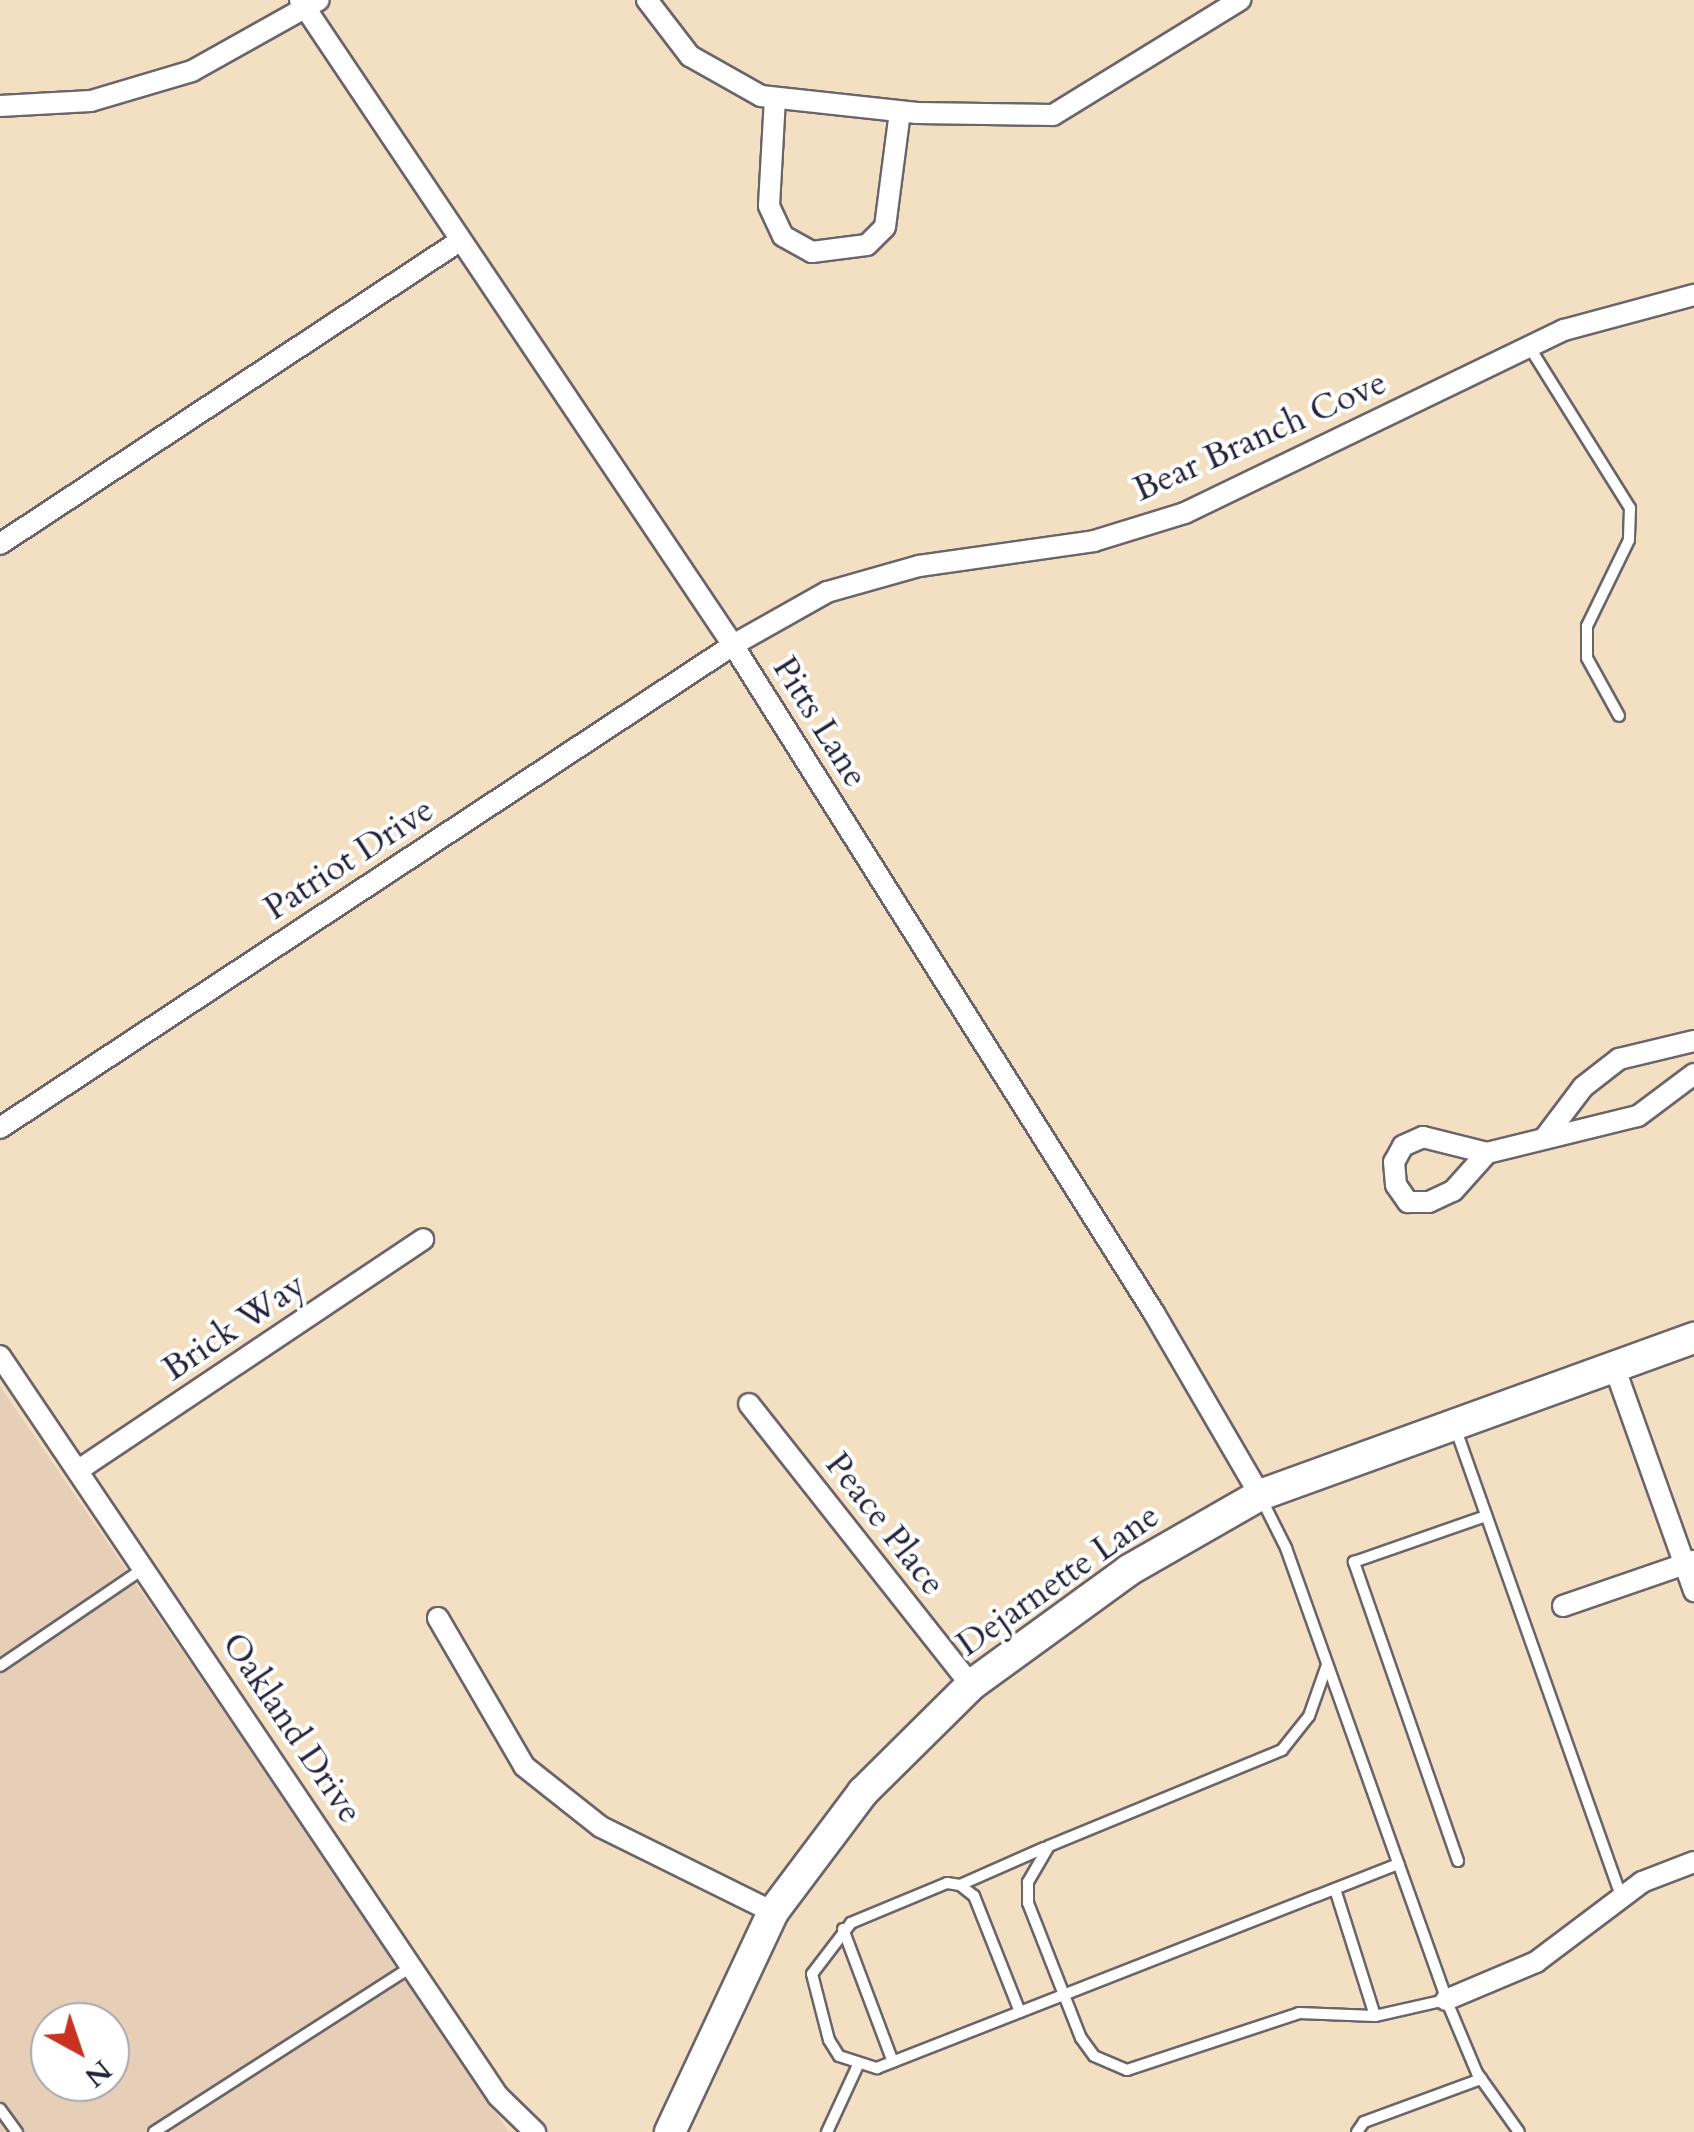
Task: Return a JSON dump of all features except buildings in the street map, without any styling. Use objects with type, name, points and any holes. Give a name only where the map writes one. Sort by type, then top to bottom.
[{"type":"main road","name":"Dejarnette Lane","points":[[670,2132],[773,1912],[862,1792],[971,1685],[1128,1570],[1260,1495],[1694,1338]]},
{"type":"street","points":[[647,0],[690,56],[774,98],[900,112],[1053,116],[1240,0]]},
{"type":"street","points":[[0,106],[91,100],[192,72],[308,3]]},
{"type":"street","name":"Pitts Lane","points":[[308,3],[461,240],[734,645],[1154,1313],[1260,1495]]},
{"type":"street","points":[[774,98],[769,206],[784,236],[812,252],[867,245],[885,227],[900,112]]},
{"type":"street","points":[[0,544],[461,240]]},
{"type":"street","name":"Bear Branch Cove","points":[[734,645],[827,592],[919,566],[1094,541],[1185,513],[1564,330],[1694,295]]},
{"type":"street","name":"Patriot Drive","points":[[0,1128],[734,645]]},
{"type":"street","points":[[1546,1136],[1583,1087],[1619,1059],[1694,1041]]},
{"type":"street","points":[[1487,1153],[1638,1116],[1694,1074]]},
{"type":"street","name":"Brick Way","points":[[80,1469],[423,1239]]},
{"type":"street","name":"Oakland Drive","points":[[0,1356],[146,1567],[498,2096],[535,2132]]},
{"type":"street","points":[[1614,1366],[1689,1562],[1694,1591]]},
{"type":"street","name":"Peace Place","points":[[749,1404],[971,1685]]},
{"type":"street","points":[[1562,1606],[1689,1562]]},
{"type":"street","points":[[438,1618],[524,1766],[601,1826],[773,1912]]},
{"type":"street","points":[[1446,2000],[1536,1962],[1621,1896],[1694,1862]]},
{"type":"lane","points":[[1529,347],[1630,508],[1628,540],[1587,626],[1586,658],[1619,716]]},
{"type":"lane","points":[[1454,1424],[1621,1896]]},
{"type":"lane","points":[[1260,1495],[1327,1665],[1446,2000],[1481,2079],[1519,2132]]},
{"type":"lane","points":[[1458,1861],[1354,1562],[1486,1516]]},
{"type":"lane","points":[[0,1666],[146,1567]]},
{"type":"lane","points":[[960,1885],[1282,1750],[1309,1716],[1327,1665]]},
{"type":"lane","points":[[1049,1846],[1028,1882],[1028,1903],[1094,2056],[1127,2070],[1299,2012],[1376,2016],[1446,2000]]},
{"type":"lane","points":[[1020,2012],[974,1896],[960,1885],[947,1883],[843,1929],[812,1974],[829,2040],[857,2066],[894,2062],[1398,1864]]},
{"type":"lane","points":[[1334,1889],[1376,2016]]},
{"type":"lane","points":[[843,1929],[894,2062]]},
{"type":"lane","points":[[154,2132],[412,1967]]},
{"type":"lane","points":[[826,2132],[857,2066]]},
{"type":"lane","points":[[1357,2132],[1364,2122],[1481,2079]]},
{"type":"lane","points":[[0,2108],[17,2132]]},
{"type":"shaded area","points":[[0,1386],[411,1985],[509,2132],[0,2132]]}]
